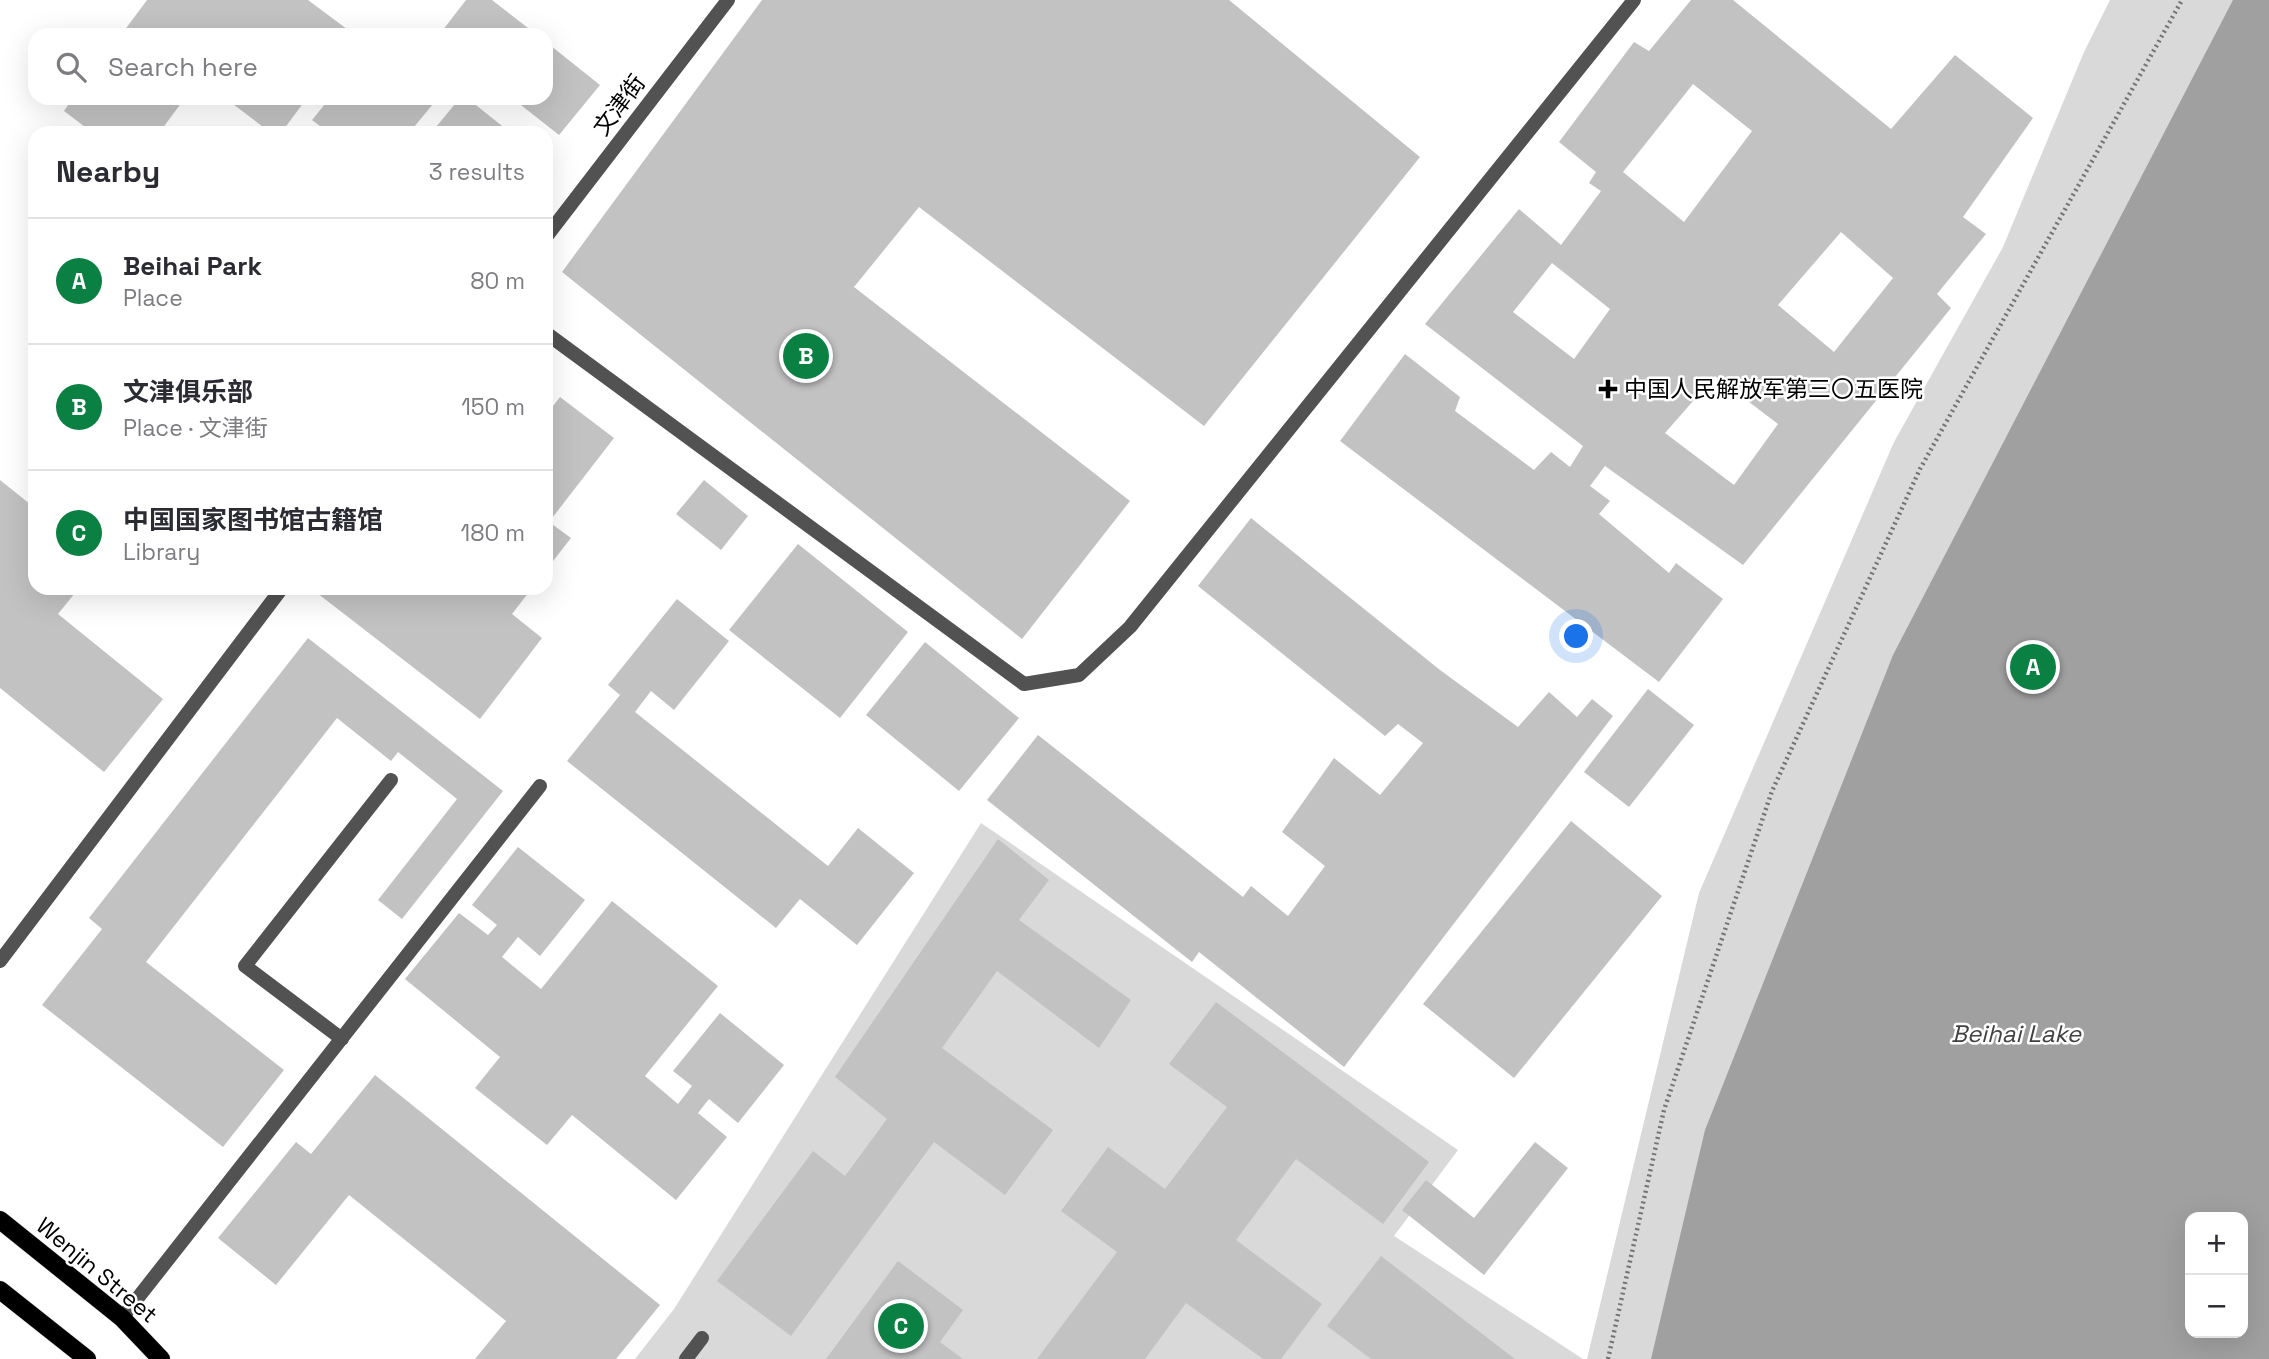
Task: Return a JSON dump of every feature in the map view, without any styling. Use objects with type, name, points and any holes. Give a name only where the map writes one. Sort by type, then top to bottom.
[{"type":"main road","name":"Wenjin Street","points":[[0,1220],[122,1318],[161,1359]]},
{"type":"main road","points":[[0,1290],[86,1359]]},
{"type":"street","name":"文津街","points":[[553,228],[727,0]]},
{"type":"street","points":[[553,338],[1024,684],[1079,675],[1130,627],[1634,0]]},
{"type":"street","points":[[0,961],[277,595]]},
{"type":"street","points":[[342,1040],[245,965],[391,780]]},
{"type":"street","points":[[122,1318],[540,786]]},
{"type":"street","points":[[686,1359],[702,1338]]},
{"type":"path","points":[[1608,1359],[1664,1110],[1772,791],[1920,469],[2182,0]]},
{"type":"shaded area","name":"Beihai Lake","points":[[2110,0],[2269,0],[2269,1359],[1587,1359],[1699,893],[1894,442],[2003,247],[2084,52]]},
{"type":"shaded area","points":[[981,823],[1458,1150],[1394,1236],[1583,1359],[635,1359],[674,1309]]},
{"type":"water","name":"Beihai Lake","points":[[2233,0],[2269,0],[2269,1359],[1651,1359],[1705,1130],[1893,655]]},
{"type":"building","points":[[147,0],[308,0],[346,28],[126,28]]},
{"type":"building","points":[[466,0],[492,0],[528,28],[444,28]]},
{"type":"building","points":[[762,0],[1229,0],[1420,157],[1204,426],[919,207],[854,287],[1130,501],[1022,639],[562,272]]},
{"type":"building","points":[[1691,0],[1733,0],[1891,129],[1955,55],[2033,118],[1963,217],[1986,234],[1937,294],[1951,308],[1743,565],[1605,466],[1590,486],[1610,501],[1599,514],[1669,573],[1676,563],[1723,599],[1659,682],[1340,441],[1405,354],[1460,397],[1455,411],[1534,470],[1551,452],[1570,467],[1583,446],[1425,324],[1519,209],[1561,245],[1601,191],[1589,183],[1596,172],[1559,142],[1634,42],[1649,51]],"holes":[[[1693,84],[1752,131],[1684,222],[1623,172]],[[1841,232],[1893,278],[1834,352],[1778,305]],[[1552,263],[1610,309],[1574,359],[1513,312]],[[1715,376],[1778,424],[1734,485],[1665,433]]]},
{"type":"building","points":[[553,48],[600,85],[559,135],[553,130],[553,126],[548,126],[521,105],[553,105]]},
{"type":"building","points":[[68,105],[180,105],[164,126],[84,126],[64,111]]},
{"type":"building","points":[[234,105],[302,105],[286,126],[262,126]]},
{"type":"building","points":[[324,105],[432,105],[415,126],[320,126],[312,120]]},
{"type":"building","points":[[454,105],[476,105],[502,126],[437,126]]},
{"type":"building","points":[[560,397],[614,438],[553,517],[553,406]]},
{"type":"building","points":[[0,480],[28,502],[28,595],[73,595],[58,614],[163,699],[104,772],[0,688]]},
{"type":"building","points":[[704,480],[748,516],[721,550],[676,514]]},
{"type":"building","points":[[1251,518],[1440,670],[1518,727],[1549,692],[1577,717],[1592,699],[1613,716],[1344,1067],[1199,952],[1192,962],[987,800],[1038,735],[1243,897],[1251,886],[1288,916],[1325,866],[1282,832],[1334,758],[1380,795],[1423,743],[1398,724],[1385,736],[1198,586]]},
{"type":"building","points":[[553,525],[571,538],[553,561]]},
{"type":"building","points":[[798,544],[908,632],[840,718],[729,630]]},
{"type":"building","points":[[320,595],[527,595],[512,614],[542,638],[480,719]]},
{"type":"building","points":[[677,599],[729,641],[674,710],[651,691],[635,712],[828,866],[858,828],[914,873],[857,945],[800,899],[776,928],[567,761],[620,695],[608,685]]},
{"type":"building","points":[[308,638],[503,791],[402,919],[378,900],[457,799],[398,752],[391,761],[337,718],[146,962],[284,1070],[223,1147],[42,1005],[102,929],[89,918]]},
{"type":"building","points":[[925,642],[1019,718],[959,791],[866,715]]},
{"type":"building","points":[[1648,689],[1694,725],[1629,807],[1584,772]]},
{"type":"building","points":[[1571,821],[1662,896],[1514,1078],[1423,1004]]},
{"type":"building","points":[[998,839],[1049,880],[1019,920],[1131,1000],[1099,1048],[997,971],[942,1048],[1053,1130],[1005,1195],[934,1142],[791,1336],[717,1281],[813,1151],[845,1176],[887,1119],[835,1077]]},
{"type":"building","points":[[518,847],[585,900],[540,956],[518,937],[502,957],[541,989],[612,901],[718,986],[645,1076],[678,1104],[692,1086],[673,1071],[720,1013],[784,1065],[738,1123],[709,1099],[698,1113],[727,1137],[676,1200],[572,1115],[547,1145],[475,1088],[500,1057],[405,979],[459,913],[488,935],[497,925],[472,905]]},
{"type":"building","points":[[1216,1002],[1429,1162],[1383,1224],[1296,1159],[1236,1240],[1322,1304],[1281,1359],[1263,1359],[1186,1303],[1145,1359],[1037,1359],[1117,1252],[1061,1211],[1108,1147],[1165,1189],[1227,1107],[1169,1064]]},
{"type":"building","points":[[375,1075],[660,1305],[616,1359],[475,1359],[506,1321],[349,1195],[276,1285],[218,1238],[296,1142],[311,1154]]},
{"type":"building","points":[[1535,1142],[1568,1168],[1484,1275],[1402,1210],[1426,1180],[1474,1218]]},
{"type":"building","points":[[1381,1256],[1515,1359],[1371,1359],[1327,1326]]},
{"type":"building","points":[[898,1261],[963,1310],[940,1342],[963,1359],[826,1359]]},
{"type":"place","name":"文津俱乐部","points":[[806,356]]},
{"type":"place","name":"中国人民解放军第三〇五医院","points":[[1608,389]]},
{"type":"place","name":"Beihai Park","points":[[2033,667]]},
{"type":"place","name":"中国国家图书馆古籍馆","points":[[901,1326]]}]
